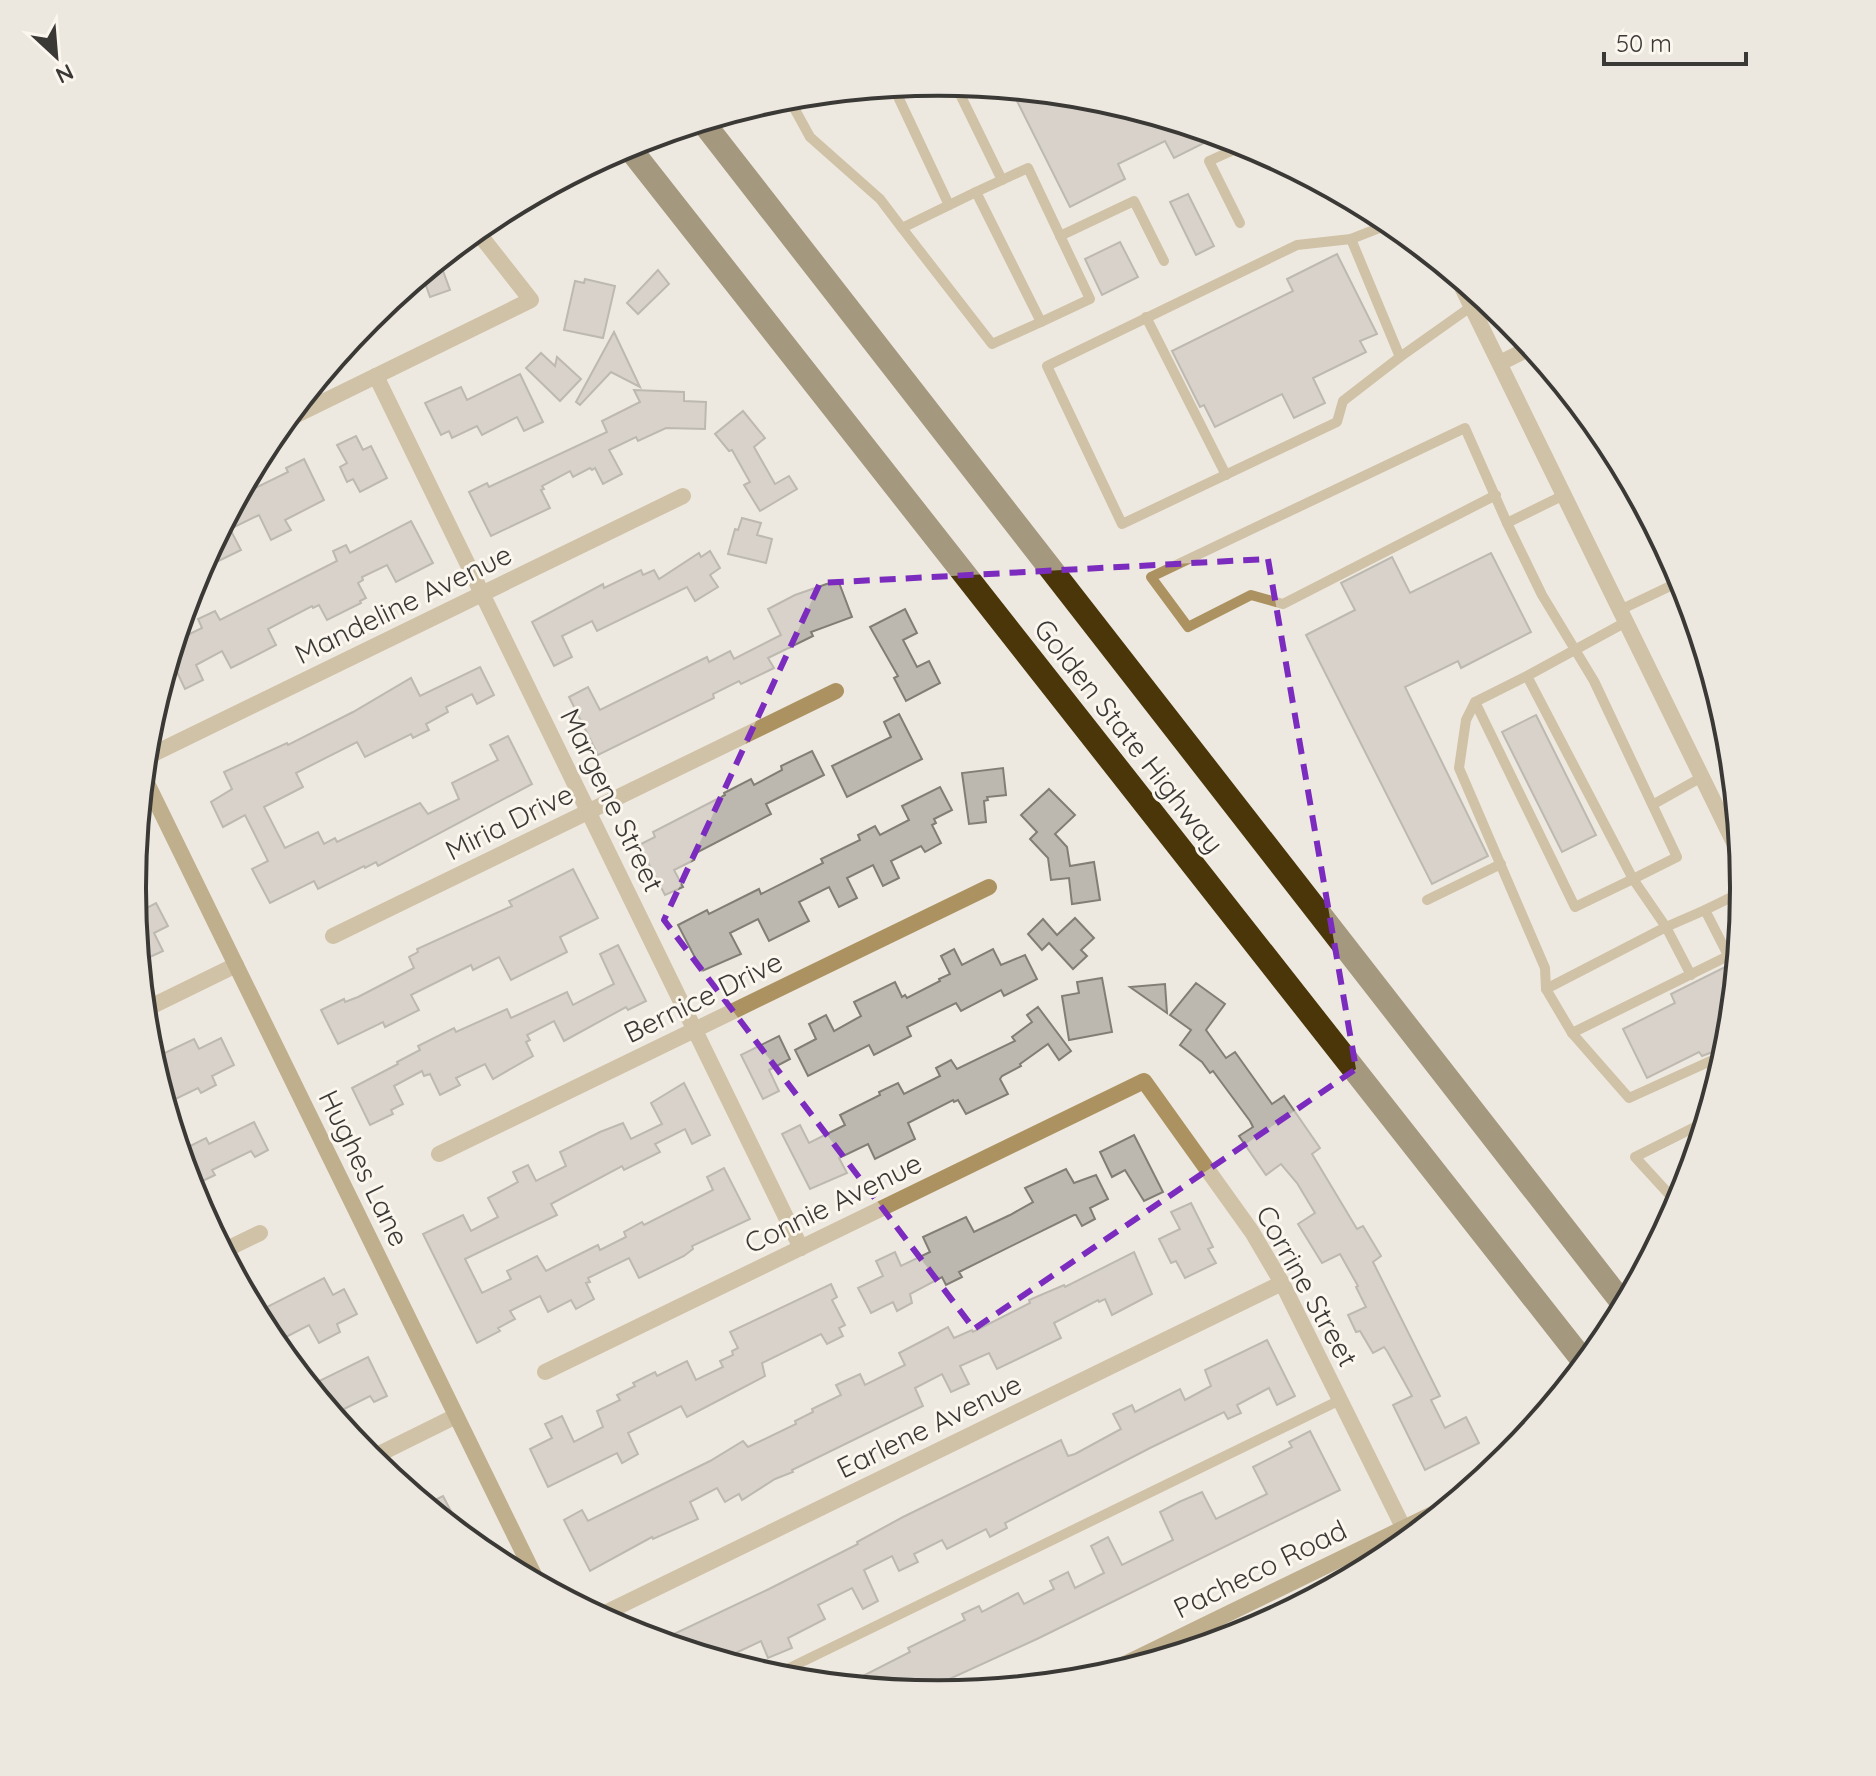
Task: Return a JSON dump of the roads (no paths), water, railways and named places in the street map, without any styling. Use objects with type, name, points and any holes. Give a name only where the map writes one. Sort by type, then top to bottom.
[{"type":"highway","name":"Golden State Highway","points":[[709,130],[1617,1296]]},
{"type":"highway","name":"Golden State Highway","points":[[636,156],[1578,1354]]},
{"type":"street","points":[[307,410],[531,300],[484,240]]},
{"type":"street","points":[[1470,302],[1727,829]]},
{"type":"street","points":[[1500,363],[1521,353]]},
{"type":"street","name":"Margene Street","points":[[376,376],[801,1248]]},
{"type":"street","name":"Mandeline Avenue","points":[[158,752],[683,496]]},
{"type":"street","name":"Miria Drive","points":[[333,936],[836,691]]},
{"type":"street","name":"Hughes Lane","points":[[152,794],[530,1567]]},
{"type":"street","name":"Bernice Drive","points":[[439,1154],[989,887]]},
{"type":"street","points":[[155,1005],[236,965]]},
{"type":"street","name":"Connie Avenue","points":[[545,1372],[1144,1081]]},
{"type":"street","name":"Corrine Street","points":[[1144,1081],[1252,1232],[1282,1283],[1403,1528]]},
{"type":"street","points":[[232,1246],[260,1233]]},
{"type":"street","name":"Earlene Avenue","points":[[612,1609],[1282,1283]]},
{"type":"street","points":[[383,1452],[456,1416]]},
{"type":"street","name":"Pacheco Road","points":[[1163,1647],[1378,1547]]},
{"type":"lane","points":[[961,97],[1002,180]]},
{"type":"lane","points":[[898,98],[949,205]]},
{"type":"lane","points":[[795,109],[810,137],[880,199],[902,228],[992,344],[1090,299],[1028,168],[902,228]]},
{"type":"lane","points":[[1230,152],[1209,161],[1240,223]]},
{"type":"lane","points":[[976,192],[1041,322]]},
{"type":"lane","points":[[1060,236],[1134,201],[1164,261]]},
{"type":"lane","points":[[1377,229],[1351,239],[1297,245],[1047,366],[1122,524],[1337,422],[1343,401],[1472,306]]},
{"type":"lane","points":[[1351,239],[1400,357]]},
{"type":"lane","points":[[1146,317],[1226,475]]},
{"type":"lane","points":[[1475,702],[1575,907],[1677,857],[1594,681],[1542,595],[1507,523],[1496,495],[1465,428],[1151,577],[1188,627],[1251,595],[1283,604],[1496,495]]},
{"type":"lane","points":[[1507,523],[1564,495]]},
{"type":"lane","points":[[1671,587],[1527,676],[1475,702],[1466,720],[1459,768],[1545,968],[1546,989],[1572,1033],[1629,1098],[1710,1064]]},
{"type":"lane","points":[[1527,676],[1633,879],[1666,927],[1691,975]]},
{"type":"lane","points":[[1654,804],[1702,777]]},
{"type":"lane","points":[[1427,900],[1501,864]]},
{"type":"lane","points":[[1546,989],[1730,898]]},
{"type":"lane","points":[[1705,910],[1727,953]]},
{"type":"lane","points":[[1572,1033],[1726,957]]},
{"type":"lane","points":[[1669,1194],[1635,1157],[1692,1129]]},
{"type":"lane","points":[[793,1666],[1340,1400]]}]
